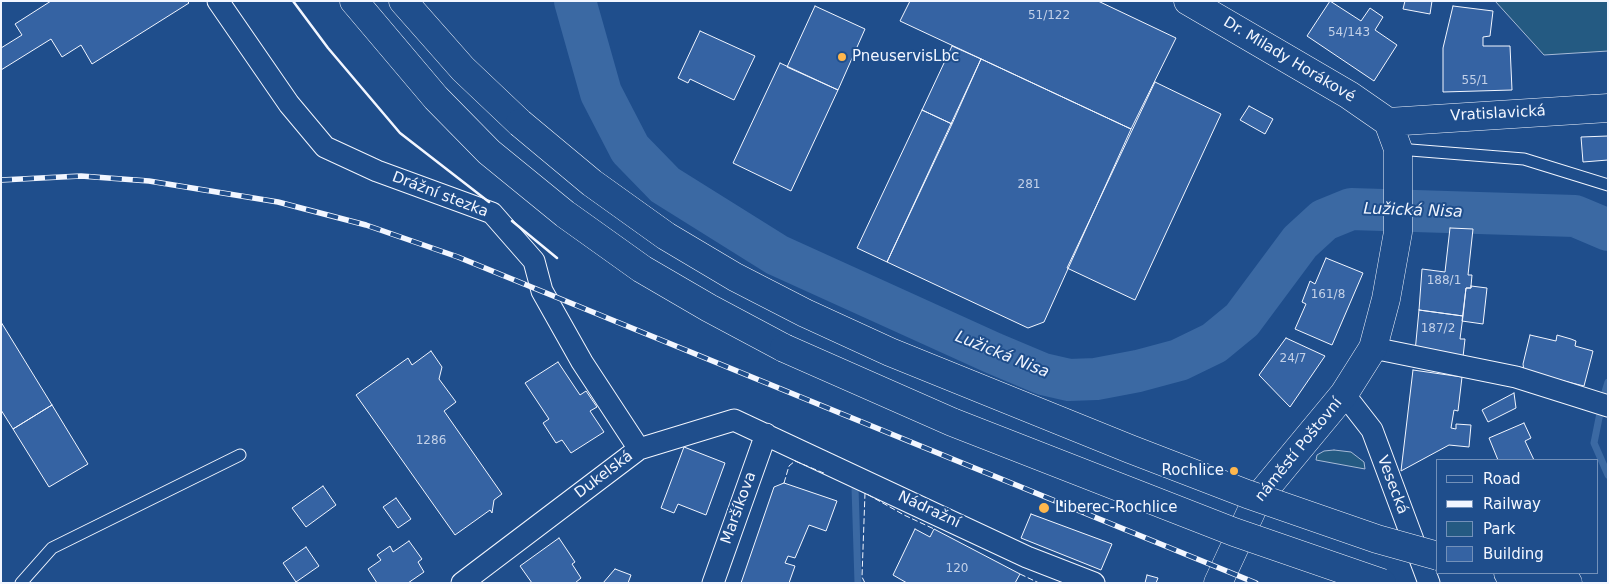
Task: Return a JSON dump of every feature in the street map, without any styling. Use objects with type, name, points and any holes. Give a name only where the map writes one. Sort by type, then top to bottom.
[{"type":"main road","points":[[354,1],[436,98],[489,152],[565,214],[642,269],[709,308],[784,348],[952,422],[1234,532],[1382,583]]},
{"type":"main road","points":[[403,1],[463,69],[520,123],[592,183],[666,236],[735,277],[805,313],[943,374],[1139,452],[1247,494],[1377,539],[1436,555]]},
{"type":"main road","name":"Dr. Milady Horákové","points":[[1196,3],[1349,95],[1388,122]]},
{"type":"main road","name":"Vratislavická","points":[[1388,122],[1608,108]]},
{"type":"main road","name":"náměstí Poštovní","points":[[1218,583],[1257,499],[1344,394],[1373,348],[1386,299],[1398,232],[1399,161],[1388,122]]},
{"type":"main road","points":[[1514,574],[1556,581]]},
{"type":"street","name":"Drážní stezka","points":[[218,1],[289,104],[325,147],[377,171],[492,214],[534,261],[542,292],[582,362],[639,449]]},
{"type":"street","points":[[1373,348],[1516,377],[1608,406]]},
{"type":"street","name":"Vesecká","points":[[1344,394],[1372,430],[1429,583]]},
{"type":"street","name":"Dukelská","points":[[462,583],[639,449],[734,420],[766,434]]},
{"type":"street","name":"Maršíkova","points":[[713,583],[766,434]]},
{"type":"street","name":"Nádražní","points":[[766,434],[1028,557],[1094,583]]},
{"type":"lane","points":[[1399,161],[1524,159],[1608,185]]},
{"type":"lane","points":[[21,583],[52,548],[240,455]]},
{"type":"lane","points":[[1390,546],[1411,537]]},
{"type":"green space","points":[[1495,1],[1608,1],[1608,51],[1544,55]]},
{"type":"green space","points":[[1324,451],[1351,452],[1364,462],[1365,469],[1316,460],[1317,455]]},
{"type":"building","points":[[51,1],[187,1],[189,3],[92,64],[81,45],[62,57],[51,39],[1,70],[1,48],[22,35],[15,24]]},
{"type":"building","points":[[910,1],[1098,1],[1176,38],[1131,129],[900,21]]},
{"type":"building","points":[[1330,1],[1361,21],[1370,8],[1383,17],[1375,30],[1397,45],[1374,81],[1307,36]]},
{"type":"building","points":[[1405,1],[1432,1],[1430,14],[1403,9]]},
{"type":"building","points":[[815,6],[865,29],[838,90],[787,67]]},
{"type":"building","points":[[1453,6],[1493,11],[1490,36],[1483,37],[1483,46],[1510,46],[1512,90],[1443,92],[1443,48]]},
{"type":"building","points":[[700,31],[755,56],[734,100],[690,79],[688,83],[678,78]]},
{"type":"building","points":[[952,46],[981,59],[952,124],[922,110]]},
{"type":"building","points":[[981,59],[1131,129],[1044,322],[1028,328],[887,262]]},
{"type":"building","points":[[780,63],[838,90],[791,191],[733,163]]},
{"type":"building","points":[[1155,82],[1221,114],[1135,300],[1067,268]]},
{"type":"building","points":[[1249,106],[1273,119],[1265,134],[1240,120]]},
{"type":"building","points":[[922,110],[952,124],[887,262],[857,248]]},
{"type":"building","points":[[1608,136],[1608,160],[1583,162],[1581,137]]},
{"type":"building","points":[[1450,228],[1473,229],[1468,275],[1472,275],[1471,288],[1466,288],[1463,316],[1419,310],[1422,269],[1445,272]]},
{"type":"building","points":[[1326,258],[1363,273],[1332,345],[1295,329],[1306,304],[1302,302],[1310,281],[1315,284]]},
{"type":"building","points":[[1471,286],[1487,288],[1483,324],[1462,321],[1466,288],[1471,288]]},
{"type":"building","points":[[1419,310],[1463,316],[1460,339],[1465,339],[1463,357],[1415,352]]},
{"type":"building","points":[[1,322],[52,405],[13,429],[1,410]]},
{"type":"building","points":[[1530,335],[1556,341],[1557,335],[1576,341],[1575,346],[1593,351],[1584,386],[1524,371],[1523,364]]},
{"type":"building","points":[[1286,338],[1325,356],[1290,407],[1259,375]]},
{"type":"building","points":[[431,351],[442,367],[439,379],[456,402],[444,411],[502,494],[494,500],[492,513],[490,510],[455,535],[356,395],[408,358],[412,365]]},
{"type":"building","points":[[558,362],[580,395],[586,391],[597,407],[590,411],[604,432],[571,453],[562,440],[556,443],[543,423],[549,419],[525,383]]},
{"type":"building","points":[[1413,370],[1462,377],[1458,411],[1454,410],[1451,428],[1456,429],[1456,424],[1471,425],[1469,447],[1449,445],[1401,471]]},
{"type":"building","points":[[1514,393],[1516,408],[1488,422],[1482,410]]},
{"type":"building","points":[[52,405],[88,464],[49,487],[13,429]]},
{"type":"building","points":[[1524,423],[1531,438],[1525,441],[1534,459],[1498,459],[1489,438]]},
{"type":"building","points":[[684,447],[725,463],[706,515],[678,504],[674,513],[661,508]]},
{"type":"building","points":[[784,483],[837,501],[826,531],[809,525],[795,558],[788,556],[785,563],[795,566],[789,583],[741,583],[774,487]]},
{"type":"building","points":[[323,486],[336,505],[306,527],[292,508]]},
{"type":"building","points":[[396,498],[411,519],[398,528],[383,507]]},
{"type":"building","points":[[1031,514],[1112,544],[1101,570],[1021,538]]},
{"type":"building","points":[[915,529],[930,537],[934,529],[1020,574],[1015,583],[907,583],[893,575]]},
{"type":"building","points":[[559,538],[575,562],[572,564],[581,578],[575,583],[532,583],[520,566]]},
{"type":"building","points":[[409,541],[422,559],[418,562],[424,572],[408,583],[377,583],[368,569],[381,560],[377,555],[390,546],[393,552]]},
{"type":"building","points":[[306,547],[319,566],[296,582],[283,563]]},
{"type":"building","points":[[615,569],[631,575],[628,583],[603,583]]},
{"type":"building","points":[[1147,575],[1158,578],[1156,583],[1145,583]]},
{"type":"waterway","name":"Lužická Nisa","points":[[575,1],[601,93],[630,149],[665,185],[777,255],[993,353],[1043,374],[1069,380],[1096,379],[1138,371],[1179,360],[1214,343],[1242,320],[1300,242],[1324,220],[1351,209],[1575,216],[1608,230]]},
{"type":"waterway","points":[[1604,395],[1608,382]]},
{"type":"waterway","points":[[1600,413],[1594,443],[1608,475]]},
{"type":"waterway","points":[[855,487],[858,583]]},
{"type":"railway","points":[[1,180],[81,176],[149,181],[278,202],[366,225],[458,257],[1256,583]]},
{"type":"fence","points":[[784,483],[789,466],[795,461],[826,474]]},
{"type":"fence","points":[[865,583],[862,577],[865,493],[934,529]]},
{"type":"fence","points":[[1020,574],[1039,583]]},
{"type":"wall","points":[[293,1],[328,48],[400,133],[489,202]]},
{"type":"wall","points":[[512,221],[557,258]]},
{"type":"place","name":"PneuservisLbc","points":[[842,57]]},
{"type":"place","name":"Rochlice","points":[[1234,471]]},
{"type":"place","name":"Liberec-Rochlice","points":[[1044,508]]}]
